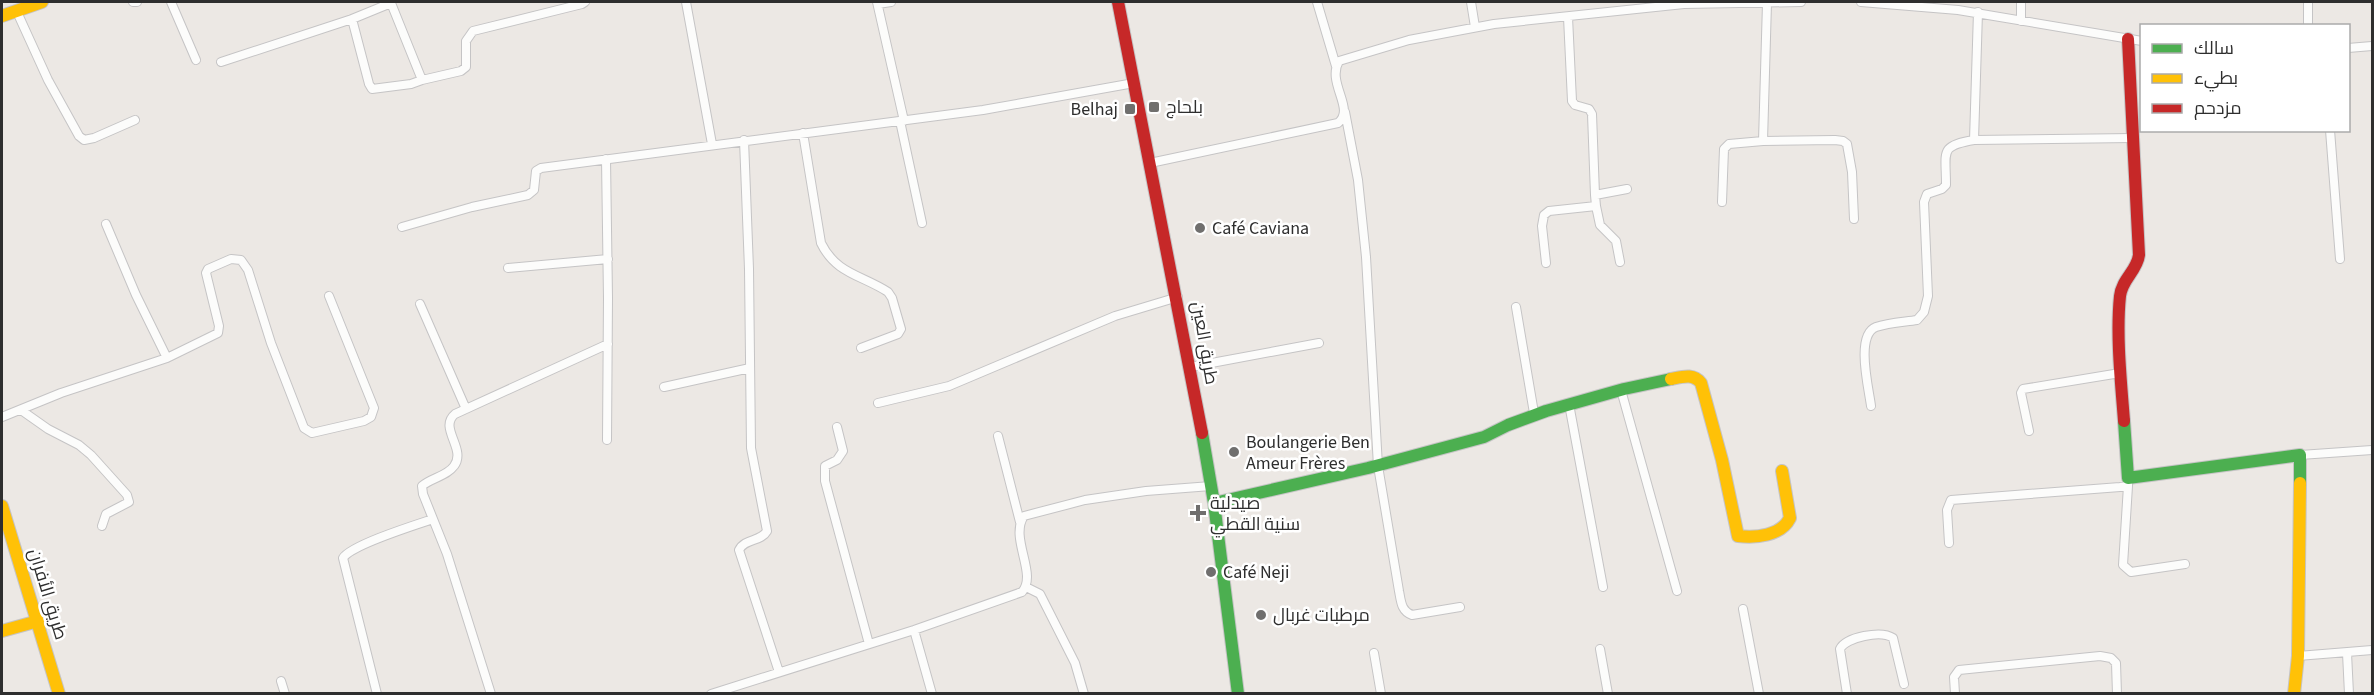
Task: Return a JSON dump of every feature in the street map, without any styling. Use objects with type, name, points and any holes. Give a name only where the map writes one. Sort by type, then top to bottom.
[{"type":"street","points":[[2,16],[42,2]]},
{"type":"street","points":[[171,2],[196,60]]},
{"type":"street","points":[[221,62],[352,20],[391,2],[422,80]]},
{"type":"street","points":[[352,20],[372,89],[411,84],[461,71],[466,67],[466,40],[473,31],[585,2]]},
{"type":"street","points":[[686,2],[712,144]]},
{"type":"street","points":[[891,2],[878,3],[922,223]]},
{"type":"street","name":"طريق العين","points":[[1118,2],[1178,297],[1214,503],[1238,693]]},
{"type":"street","points":[[1317,2],[1336,66]]},
{"type":"street","points":[[1471,2],[1475,27]]},
{"type":"street","points":[[1460,607],[1412,615],[1403,608],[1378,466],[1366,257],[1358,180],[1345,111],[1334,74],[1336,66],[1342,58],[1409,40],[1475,27],[1684,3],[1801,2]]},
{"type":"street","points":[[1861,2],[1959,6],[2021,21],[2140,41]]},
{"type":"street","points":[[2021,2],[2021,21]]},
{"type":"street","points":[[2308,2],[2308,24]]},
{"type":"street","points":[[1763,141],[1767,3]]},
{"type":"street","points":[[17,12],[48,80],[79,136],[84,140],[94,138],[135,120]]},
{"type":"street","points":[[1974,140],[1978,12]]},
{"type":"street","points":[[1568,17],[1572,101],[1575,105],[1589,109],[1592,114],[1596,206],[1600,225],[1616,241],[1620,262]]},
{"type":"street","points":[[2128,39],[2139,255],[2138,265],[2121,287],[2120,374],[2128,482],[2122,560],[2126,570],[2131,572],[2185,564]]},
{"type":"street","points":[[2350,48],[2373,46]]},
{"type":"street","points":[[402,227],[472,207],[528,195],[534,190],[536,171],[541,168],[983,110],[1134,83]]},
{"type":"street","points":[[1150,163],[1338,123],[1345,111]]},
{"type":"street","points":[[2330,132],[2340,260]]},
{"type":"street","points":[[803,133],[821,243],[825,252],[835,264],[888,292],[896,309],[901,329],[898,334],[861,348]]},
{"type":"street","points":[[1871,406],[1863,348],[1866,336],[1874,327],[1917,320],[1924,312],[1928,296],[1924,202],[1927,194],[1942,189],[1946,184],[1946,156],[1949,147],[1952,144],[1974,140],[2133,138]]},
{"type":"street","points":[[744,140],[749,269],[751,448],[767,531],[761,538],[741,546],[739,555],[779,672]]},
{"type":"street","points":[[1722,202],[1724,149],[1729,144],[1763,141],[1843,141],[1847,144],[1849,151],[1854,219]]},
{"type":"street","points":[[606,159],[607,440]]},
{"type":"street","points":[[1595,195],[1627,189]]},
{"type":"street","points":[[1546,263],[1542,226],[1544,215],[1549,211],[1596,206]]},
{"type":"street","points":[[106,224],[136,295],[167,358]]},
{"type":"street","points":[[2,417],[61,393],[167,358],[218,333],[219,326],[206,273],[208,269],[231,259],[241,260],[248,270],[271,343],[304,428],[312,433],[364,421],[371,417],[374,408],[329,296]]},
{"type":"street","points":[[508,268],[608,259]]},
{"type":"street","points":[[878,404],[949,386],[1115,316],[1178,297]]},
{"type":"street","points":[[420,304],[466,409]]},
{"type":"street","points":[[1516,307],[1534,413]]},
{"type":"street","points":[[1190,367],[1318,343]]},
{"type":"street","points":[[490,693],[447,554],[423,494],[422,486],[450,471],[455,465],[458,458],[457,446],[449,420],[455,414],[608,344]]},
{"type":"street","points":[[664,387],[750,368]]},
{"type":"street","points":[[2029,431],[2021,393],[2023,389],[2120,374]]},
{"type":"street","points":[[1214,503],[1378,466],[1484,437],[1498,428],[1534,413],[1685,376],[1699,379],[1722,460],[1738,536],[1745,537],[1771,532],[1782,529],[1787,524],[1790,518],[1782,471]]},
{"type":"street","points":[[1621,390],[1677,591]]},
{"type":"street","points":[[1569,404],[1603,587]]},
{"type":"street","points":[[21,410],[91,454],[127,495],[129,502],[106,514],[102,526]]},
{"type":"street","points":[[837,427],[843,451],[837,460],[825,466],[825,481],[869,644]]},
{"type":"street","points":[[998,436],[1020,522]]},
{"type":"street","points":[[1949,543],[1947,510],[1951,500],[2128,482],[2300,455],[2373,450]]},
{"type":"street","points":[[2294,693],[2298,656],[2300,455]]},
{"type":"street","points":[[711,693],[914,630],[1022,592],[1026,587],[1018,530],[1024,516],[1085,500],[1146,491],[1211,486]]},
{"type":"street","name":"طريق الأفران","points":[[2,506],[59,693]]},
{"type":"street","points":[[377,693],[343,558],[347,553],[374,541],[433,519]]},
{"type":"street","points":[[1026,587],[1040,594],[1075,663],[1084,693]]},
{"type":"street","points":[[1743,609],[1759,693]]},
{"type":"street","points":[[2,631],[38,621]]},
{"type":"street","points":[[914,630],[932,693]]},
{"type":"street","points":[[1847,693],[1840,649],[1842,645],[1846,641],[1878,635],[1893,638],[1904,684]]},
{"type":"street","points":[[1600,649],[1608,693]]},
{"type":"street","points":[[2298,656],[2373,650]]},
{"type":"street","points":[[1374,652],[1381,693]]},
{"type":"street","points":[[2347,652],[2349,693]]},
{"type":"street","points":[[1955,693],[1954,677],[1959,670],[2100,656],[2111,658],[2116,663],[2117,693]]},
{"type":"street","points":[[281,681],[285,693]]},
{"type":"traffic: fast","points":[[1214,503],[1368,468],[1484,437],[1546,411],[1624,389],[1671,379]]},
{"type":"traffic: fast","points":[[2124,421],[2128,478],[2300,455],[2300,483]]},
{"type":"traffic: fast","points":[[1202,433],[1214,503],[1238,694]]},
{"type":"traffic: slow","points":[[2,16],[42,2]]},
{"type":"traffic: slow","points":[[1671,379],[1691,377],[1701,383],[1722,460],[1738,536],[1760,536],[1781,529],[1786,524],[1790,518],[1782,471]]},
{"type":"traffic: slow","points":[[2294,694],[2298,656],[2300,483]]},
{"type":"traffic: slow","points":[[2,506],[59,694]]},
{"type":"traffic: slow","points":[[2,631],[38,621]]},
{"type":"traffic: jam","points":[[1118,2],[1202,433]]},
{"type":"traffic: jam","points":[[2124,421],[2120,375],[2120,296],[2139,255],[2128,39]]},
{"type":"place","name":"بلحاج","points":[[1154,107]]},
{"type":"place","name":"Belhaj","points":[[1130,109]]},
{"type":"place","name":"Café Caviana","points":[[1200,228]]},
{"type":"place","name":"Boulangerie Ben Ameur Frères","points":[[1234,452]]},
{"type":"place","name":"صيدلية سنية القطي","points":[[1198,513]]},
{"type":"place","name":"Café Neji","points":[[1211,572]]},
{"type":"place","name":"مرطبات غربال","points":[[1261,615]]}]
